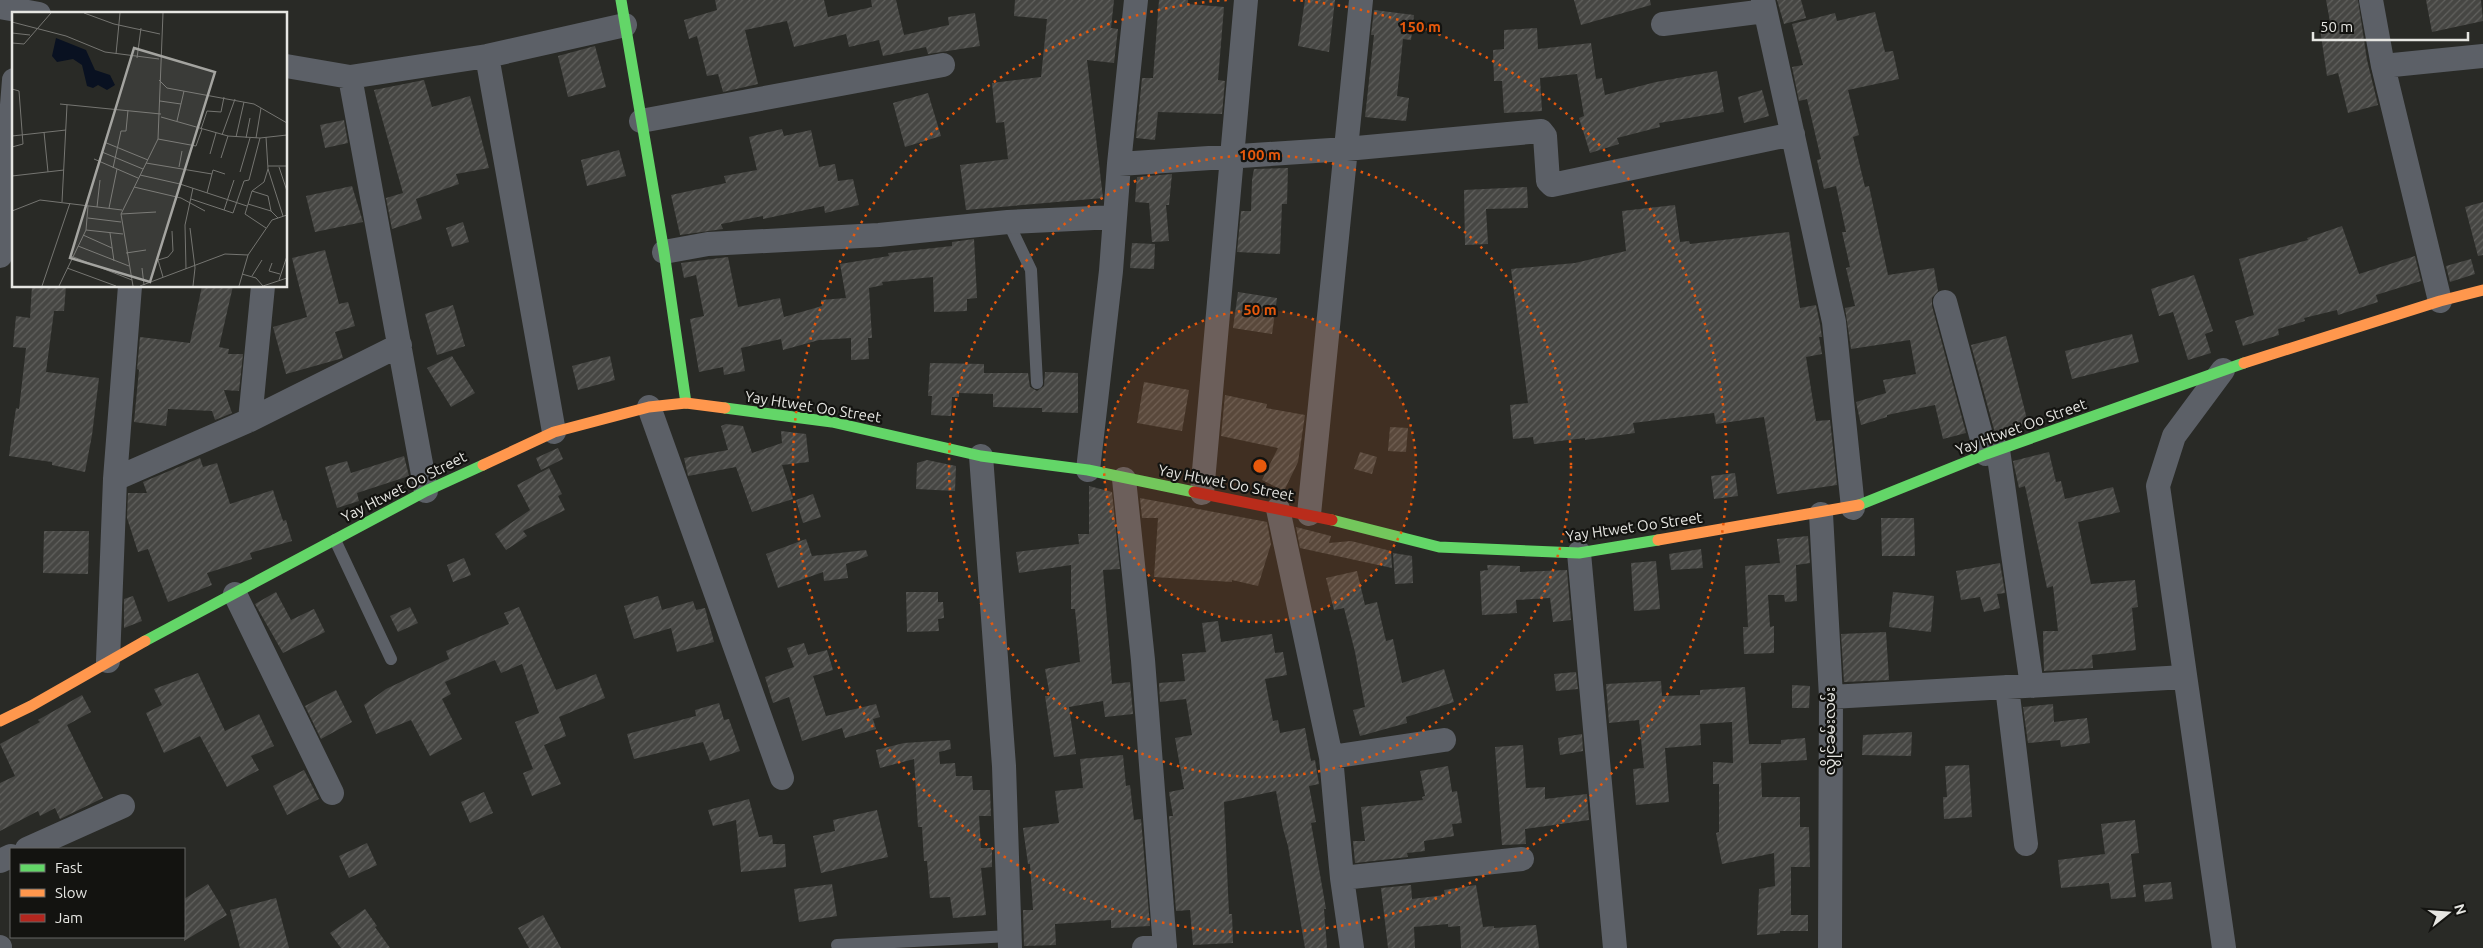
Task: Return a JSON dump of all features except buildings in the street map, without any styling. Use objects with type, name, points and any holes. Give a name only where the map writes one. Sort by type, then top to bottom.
[{"type":"street","points":[[621,0],[664,252],[686,403]]},
{"type":"street","points":[[1088,470],[1111,271],[1119,164],[1136,0]]},
{"type":"street","points":[[1202,493],[1246,0]]},
{"type":"street","points":[[1309,514],[1361,0]]},
{"type":"street","points":[[2371,0],[2383,66],[2440,301]]},
{"type":"street","points":[[1663,24],[1764,5],[1834,322],[1853,508]]},
{"type":"street","points":[[288,66],[350,77],[487,56],[625,24]]},
{"type":"street","points":[[487,56],[554,432]]},
{"type":"street","points":[[2383,66],[2483,56]]},
{"type":"street","points":[[641,120],[943,65]]},
{"type":"street","points":[[350,77],[426,491]]},
{"type":"street","points":[[0,256],[12,105]]},
{"type":"street","points":[[1119,164],[1346,149],[1541,131],[1545,136],[1548,181],[1552,184],[1792,134]]},
{"type":"street","points":[[664,252],[708,244],[879,235],[1008,222],[1115,217]]},
{"type":"street","points":[[108,661],[115,479],[130,288]]},
{"type":"street","points":[[250,420],[263,288]]},
{"type":"street","name":"Yay Htwet Oo Street","points":[[0,721],[31,706],[108,661],[426,491],[554,432],[649,407],[686,403],[832,422],[982,456],[1088,470],[1124,479],[1309,514],[1439,547],[1579,553],[1853,508],[1992,452],[2223,370],[2440,301],[2483,290]]},
{"type":"street","points":[[1945,302],[1992,452],[2032,686]]},
{"type":"street","points":[[115,479],[250,420],[400,345]]},
{"type":"street","points":[[2223,370],[2174,436],[2158,486],[2224,948]]},
{"type":"street","points":[[649,407],[782,778]]},
{"type":"street","points":[[982,456],[1004,766],[1010,942]]},
{"type":"street","points":[[1124,479],[1143,660],[1158,948]]},
{"type":"street","points":[[1278,509],[1331,757],[1342,878],[1352,948]]},
{"type":"street","name":"လွိုင်ခမ်းလမ်း","points":[[1821,514],[1831,698],[1830,948]]},
{"type":"street","points":[[1579,553],[1615,948]]},
{"type":"street","points":[[235,594],[332,793]]},
{"type":"street","points":[[1831,698],[2186,677]]},
{"type":"street","points":[[2007,687],[2026,844]]},
{"type":"street","points":[[1331,757],[1444,740]]},
{"type":"street","points":[[29,848],[123,806]]},
{"type":"street","points":[[1342,878],[1522,859]]},
{"type":"lane","points":[[1008,222],[1030,270],[1037,383]]},
{"type":"lane","points":[[335,540],[392,659]]},
{"type":"lane","points":[[837,945],[1010,942]]},
{"type":"traffic: fast","points":[[621,0],[664,252],[686,403]]},
{"type":"traffic: fast","points":[[1859,505],[1986,454],[2244,363]]},
{"type":"traffic: fast","points":[[725,408],[832,422],[981,456],[1088,470],[1194,492]]},
{"type":"traffic: fast","points":[[145,641],[426,491],[483,465]]},
{"type":"traffic: fast","points":[[1332,520],[1439,547],[1579,553],[1658,540]]},
{"type":"traffic: slow","points":[[2244,363],[2440,301],[2483,290]]},
{"type":"traffic: slow","points":[[483,465],[554,432],[649,407],[686,403],[725,408]]},
{"type":"traffic: slow","points":[[1658,540],[1859,505]]},
{"type":"traffic: slow","points":[[0,721],[31,706],[145,641]]},
{"type":"traffic: jam","points":[[1194,492],[1332,520]]}]
